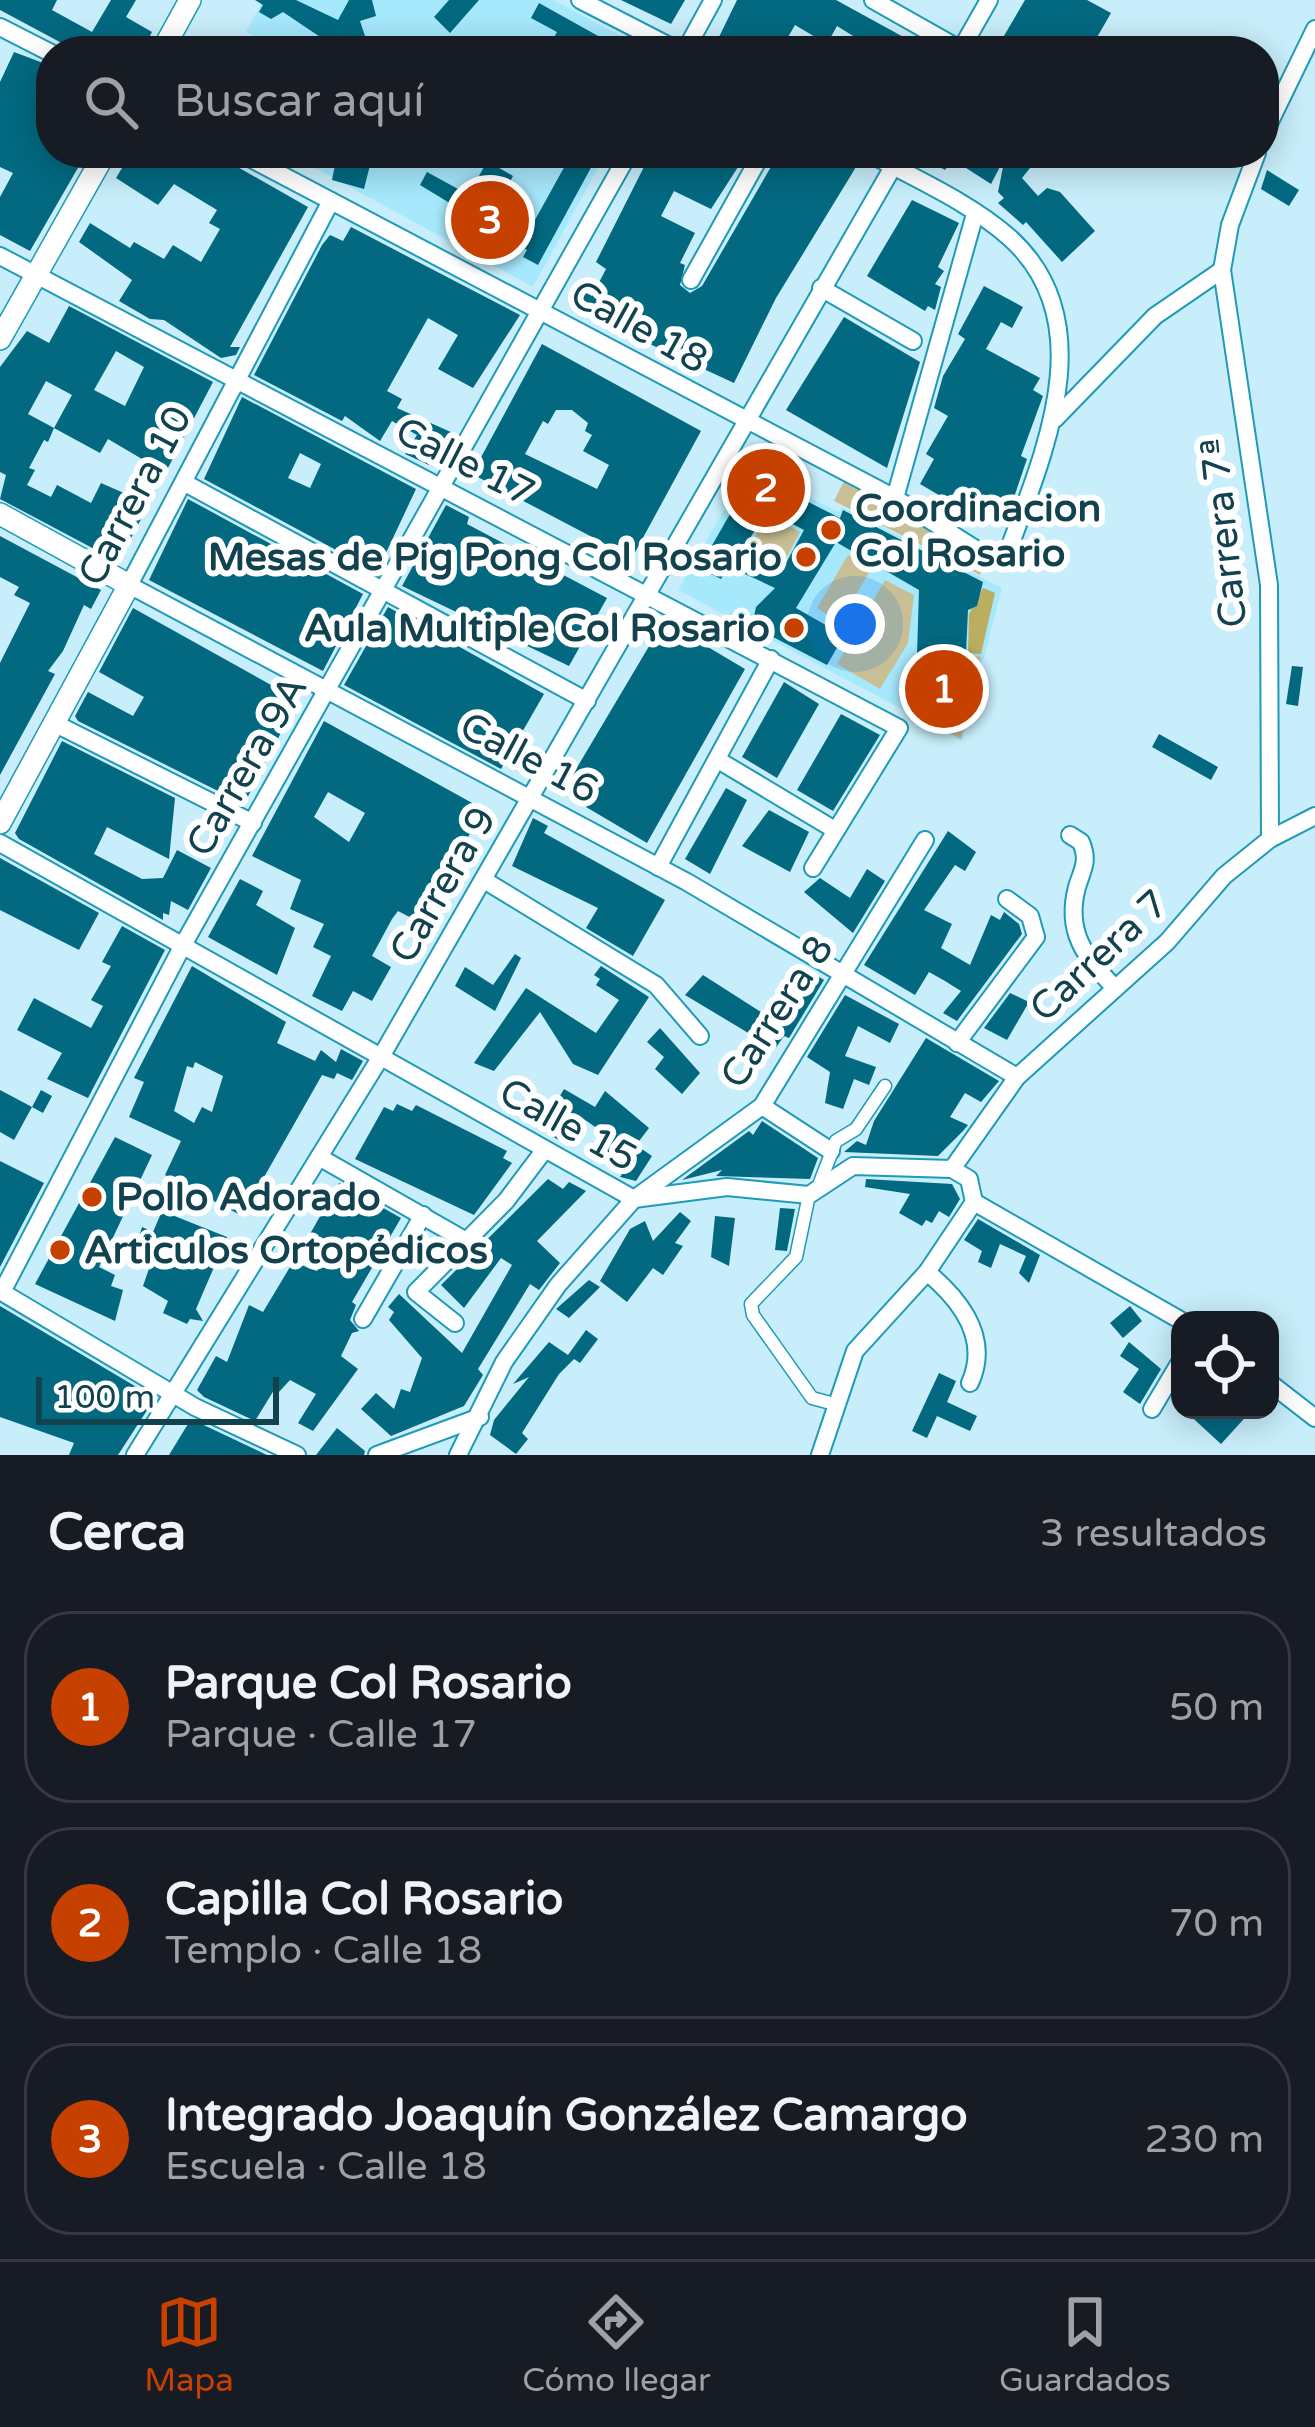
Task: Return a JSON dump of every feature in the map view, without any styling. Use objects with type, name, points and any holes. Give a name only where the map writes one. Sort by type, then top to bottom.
[{"type":"street","points":[[170,36],[190,0]]},
{"type":"street","points":[[580,0],[652,36]]},
{"type":"street","points":[[691,36],[713,0]]},
{"type":"street","points":[[873,0],[936,36]]},
{"type":"street","points":[[970,36],[988,0]]},
{"type":"street","points":[[0,26],[36,45]]},
{"type":"street","points":[[1279,103],[1315,29]]},
{"type":"street","points":[[0,339],[96,168]]},
{"type":"street","name":"Calle 18","points":[[268,168],[895,498],[985,554],[1006,557],[1055,419]]},
{"type":"street","name":"Carrera 9A","points":[[1,1291],[183,945],[621,168]]},
{"type":"street","points":[[691,280],[754,168]]},
{"type":"street","name":"Carrera 9","points":[[135,1455],[382,1055],[892,168]]},
{"type":"street","points":[[909,168],[1011,239],[1041,278],[1060,357],[1055,419]]},
{"type":"street","name":"Carrera 7ª","points":[[1251,168],[1230,225],[1222,271],[1269,585],[1270,839]]},
{"type":"street","name":"Carrera 10","points":[[0,823],[331,201]]},
{"type":"street","points":[[895,498],[934,373],[975,214]]},
{"type":"street","name":"Calle 17","points":[[0,256],[898,728],[835,830]]},
{"type":"street","points":[[1055,419],[1155,316],[1222,271]]},
{"type":"street","points":[[821,288],[914,340]]},
{"type":"street","points":[[185,483],[587,701]]},
{"type":"street","name":"Calle 16","points":[[0,514],[658,867],[1016,1078]]},
{"type":"street","points":[[658,867],[771,659]]},
{"type":"street","points":[[54,722],[253,823]]},
{"type":"street","points":[[718,760],[835,830],[813,868]]},
{"type":"street","name":"Carrera 7","points":[[952,1169],[1016,1078],[1167,942],[1225,875],[1270,839],[1315,816]]},
{"type":"street","points":[[1070,835],[1081,842],[1087,860],[1074,907],[1077,943],[1115,988]]},
{"type":"street","name":"Carrera 8","points":[[458,1455],[504,1362],[558,1285],[634,1199],[762,1106],[925,841]]},
{"type":"street","name":"Calle 15","points":[[0,843],[634,1199],[728,1187],[809,1195]]},
{"type":"street","points":[[484,880],[638,972],[700,1036]]},
{"type":"street","points":[[957,1043],[1036,937],[1030,916],[1007,899]]},
{"type":"street","points":[[838,1406],[812,1399],[753,1315],[756,1293],[796,1257],[809,1195],[819,1185],[831,1150],[836,1141],[856,1129],[885,1086]]},
{"type":"street","points":[[762,1106],[831,1150]]},
{"type":"street","points":[[455,1323],[416,1292],[468,1242],[543,1152]]},
{"type":"street","points":[[320,1157],[468,1242]]},
{"type":"street","points":[[809,1195],[853,1166],[952,1169],[969,1179],[974,1202],[927,1272],[865,1335],[820,1455]]},
{"type":"street","points":[[974,1202],[1171,1315]]},
{"type":"street","points":[[363,1318],[423,1215]]},
{"type":"street","points":[[927,1272],[946,1288],[974,1329],[979,1364],[970,1383]]},
{"type":"street","points":[[1,1291],[195,1407],[297,1455]]},
{"type":"street","points":[[1152,1409],[1171,1376]]},
{"type":"street","points":[[1279,1390],[1315,1418]]},
{"type":"street","points":[[377,1455],[480,1417]]},
{"type":"shaded area","points":[[263,0],[553,0],[621,36],[254,36],[246,32]]},
{"type":"shaded area","points":[[315,168],[598,168],[533,287]]},
{"type":"shaded area","points":[[748,468],[839,512],[842,507],[1002,588],[962,741],[678,590]]},
{"type":"shaded area","points":[[845,479],[985,558],[980,575],[834,501]]},
{"type":"shaded area","points":[[767,515],[800,532],[785,560],[751,544]]},
{"type":"shaded area","points":[[848,555],[872,567],[840,622],[817,608]]},
{"type":"shaded area","points":[[885,580],[914,595],[908,643],[880,689],[837,664]]},
{"type":"shaded area","points":[[983,588],[995,593],[981,654],[968,653],[969,614]]},
{"type":"shaded area","points":[[946,651],[981,657],[961,739],[904,707],[931,658],[944,659]]},
{"type":"building","points":[[0,0],[57,0],[52,10],[92,32],[111,0],[136,0],[126,17],[152,32],[150,36],[49,36],[0,10]]},
{"type":"building","points":[[255,0],[296,0],[338,20],[349,0],[372,0],[376,16],[360,21],[365,36],[319,36],[283,12],[271,19],[259,12],[263,5]]},
{"type":"building","points":[[449,0],[479,0],[450,33],[434,17]]},
{"type":"building","points":[[621,0],[685,0],[671,24]]},
{"type":"building","points":[[737,0],[836,0],[902,36],[853,36],[837,26],[831,36],[814,36],[795,25],[789,36],[719,36]]},
{"type":"building","points":[[1025,0],[1087,0],[1111,13],[1098,36],[1004,36]]},
{"type":"building","points":[[539,3],[598,36],[555,36],[557,32],[531,18]]},
{"type":"building","points":[[14,52],[36,60],[36,168],[78,168],[30,251],[0,235],[0,197],[13,173],[0,167],[0,82]]},
{"type":"building","points":[[122,168],[239,168],[308,207],[230,347],[240,347],[236,355],[221,358],[164,320],[150,319],[119,301],[132,280],[79,242],[90,223],[130,248],[134,242],[164,259],[173,245],[201,262],[220,229],[209,223],[217,210],[174,184],[158,205],[116,178]]},
{"type":"building","points":[[334,168],[369,168],[364,189],[332,180]]},
{"type":"building","points":[[483,168],[499,168],[513,176],[495,209],[530,229],[564,168],[591,168],[538,265],[523,257],[527,250],[420,185],[427,172],[469,195]]},
{"type":"building","points":[[643,168],[737,168],[711,209],[674,191],[661,216],[695,233],[680,263],[685,265],[680,285],[690,293],[702,286],[770,168],[855,168],[776,298],[734,383],[572,308],[580,290],[592,296],[606,269],[596,262]]},
{"type":"building","points":[[966,168],[999,168],[991,184]]},
{"type":"building","points":[[1003,168],[1030,168],[1022,178],[1038,196],[1047,188],[1060,192],[1095,231],[1062,262],[1026,222],[1023,225],[998,203],[1004,198],[998,192]]},
{"type":"building","points":[[1267,170],[1299,190],[1289,206],[1261,189]]},
{"type":"building","points":[[912,200],[959,223],[938,267],[944,271],[935,284],[941,287],[935,310],[928,306],[925,311],[867,276]]},
{"type":"building","points":[[351,227],[520,315],[473,388],[438,369],[458,335],[428,318],[387,391],[402,399],[397,408],[453,433],[429,465],[405,454],[417,435],[392,421],[380,441],[345,416],[342,421],[254,375],[322,245],[330,235],[343,241]]},
{"type":"building","points":[[984,286],[1023,307],[1012,328],[1001,322],[986,349],[1040,378],[1033,390],[1043,396],[1021,456],[1027,459],[1010,509],[1003,505],[991,523],[972,514],[980,501],[956,489],[949,501],[920,484],[934,459],[926,454],[948,416],[934,408],[943,376],[965,339],[958,334]]},
{"type":"building","points":[[69,306],[213,382],[159,485],[135,472],[142,459],[108,439],[100,453],[54,428],[48,442],[44,440],[29,468],[35,470],[27,485],[51,497],[57,485],[91,503],[101,483],[149,504],[115,560],[0,499],[6,475],[0,472],[0,367],[27,331],[49,343]],"holes":[[[116,351],[144,367],[125,406],[94,390]],[[46,381],[72,395],[54,428],[28,414]]]},
{"type":"building","points":[[844,317],[920,362],[887,468],[786,410]]},
{"type":"building","points":[[542,344],[701,431],[632,558],[472,474]],"holes":[[[556,410],[572,410],[588,423],[585,431],[592,435],[583,451],[609,465],[597,489],[525,454],[543,421],[548,424]]]},
{"type":"building","points":[[242,397],[416,489],[377,572],[204,479]],"holes":[[[300,453],[321,464],[310,488],[288,478]]]},
{"type":"building","points":[[753,474],[840,518],[843,510],[983,582],[977,606],[968,610],[966,652],[917,655],[919,590],[836,542],[796,608],[836,631],[831,640],[838,646],[827,665],[752,626],[756,607],[775,588],[728,566],[721,579],[699,568]],"holes":[[[766,510],[804,530],[786,563],[747,544]]]},
{"type":"building","points":[[188,499],[363,594],[323,671],[149,580]]},
{"type":"building","points":[[446,505],[469,517],[467,524],[607,598],[569,666],[402,586]]},
{"type":"building","points":[[0,536],[101,590],[91,609],[84,605],[48,671],[55,674],[0,775],[0,663],[30,603],[14,595],[19,587],[0,577]]},
{"type":"building","points":[[388,607],[544,694],[501,769],[344,685]]},
{"type":"building","points":[[133,608],[298,700],[244,804],[75,716],[88,692],[133,716],[144,697],[99,672]]},
{"type":"building","points":[[664,621],[745,669],[647,843],[586,807],[597,790],[572,776]]},
{"type":"building","points":[[1292,666],[1303,667],[1298,706],[1286,704]]},
{"type":"building","points":[[784,682],[819,704],[777,778],[742,757]]},
{"type":"building","points":[[841,714],[880,735],[833,811],[797,790]]},
{"type":"building","points":[[324,721],[483,809],[466,841],[470,843],[454,869],[448,866],[421,923],[398,911],[392,919],[372,956],[391,967],[372,1001],[353,991],[342,1011],[312,996],[331,956],[313,947],[324,924],[290,909],[301,880],[252,856]],"holes":[[[328,792],[365,813],[349,842],[314,817]]]},
{"type":"building","points":[[1159,734],[1218,767],[1211,780],[1152,747]]},
{"type":"building","points":[[62,741],[175,798],[169,859],[107,827],[94,854],[142,879],[163,878],[177,850],[211,868],[188,910],[171,901],[163,920],[19,839],[15,833]]},
{"type":"building","points":[[726,788],[747,800],[710,874],[685,859]]},
{"type":"building","points":[[769,810],[809,832],[790,872],[742,846]]},
{"type":"building","points":[[533,818],[548,826],[544,833],[665,900],[633,956],[586,928],[598,908],[512,866]]},
{"type":"building","points":[[948,831],[976,852],[965,871],[955,865],[924,910],[952,924],[941,948],[970,965],[991,915],[1000,920],[1004,912],[1019,924],[1022,934],[957,1021],[943,1013],[961,991],[945,981],[929,972],[915,995],[864,965]]},
{"type":"building","points":[[0,858],[99,913],[79,950],[0,910]]},
{"type":"building","points":[[867,869],[885,881],[853,933],[804,892],[820,878],[850,898]]},
{"type":"building","points":[[240,879],[263,891],[256,905],[295,928],[277,975],[208,937]]},
{"type":"building","points":[[122,926],[165,950],[88,1098],[47,1079],[62,1053],[17,1030],[34,998],[91,1028],[103,1006],[91,1000],[111,966],[102,962]]},
{"type":"building","points":[[515,954],[521,958],[495,1011],[455,986],[465,967],[493,985]]},
{"type":"building","points":[[192,966],[286,1022],[277,1043],[315,1061],[321,1050],[336,1062],[341,1049],[363,1061],[352,1080],[337,1073],[334,1079],[322,1075],[242,1216],[165,1175],[181,1141],[129,1117],[144,1082],[134,1078]],"holes":[[[195,1062],[223,1076],[212,1112],[202,1107],[194,1123],[174,1111],[187,1066],[193,1068]]]},
{"type":"building","points":[[601,966],[649,997],[598,1075],[573,1064],[540,1012],[494,1071],[474,1063],[526,988],[596,1033],[619,1000],[596,985],[600,979],[594,975]]},
{"type":"building","points":[[798,974],[812,982],[816,975],[824,980],[789,1038],[784,1036],[775,1049],[685,995],[703,975],[764,1014],[771,1003],[776,1006]]},
{"type":"building","points":[[1010,993],[1029,1002],[1007,1040],[984,1028]]},
{"type":"building","points":[[845,995],[899,1024],[890,1043],[858,1026],[845,1056],[876,1067],[869,1085],[854,1079],[843,1109],[825,1103],[830,1072],[807,1057]]},
{"type":"building","points":[[660,1028],[700,1073],[682,1094],[655,1069],[664,1057],[647,1042]]},
{"type":"building","points":[[926,1038],[999,1081],[981,1102],[965,1093],[950,1117],[968,1125],[938,1156],[844,1152],[857,1141],[866,1145],[874,1121]]},
{"type":"building","points":[[564,1089],[595,1107],[605,1091],[649,1128],[636,1145],[652,1156],[636,1181],[620,1177],[626,1168],[603,1149],[611,1138],[578,1115],[564,1143],[531,1124],[544,1100],[554,1106]]},
{"type":"building","points":[[0,1090],[32,1107],[14,1140],[0,1132]]},
{"type":"building","points":[[41,1090],[52,1096],[43,1113],[32,1107]]},
{"type":"building","points":[[397,1104],[412,1111],[416,1105],[507,1151],[503,1158],[512,1163],[474,1215],[355,1159],[384,1107],[393,1111]]},
{"type":"building","points":[[762,1121],[818,1158],[810,1179],[716,1176],[722,1170],[682,1180],[749,1131],[753,1135]]},
{"type":"building","points":[[115,1137],[152,1155],[99,1267],[115,1275],[111,1286],[123,1290],[115,1321],[35,1284]]},
{"type":"building","points":[[0,1161],[44,1183],[0,1267]]},
{"type":"building","points":[[548,1179],[563,1189],[569,1182],[586,1191],[537,1241],[560,1263],[539,1290],[530,1284],[478,1369],[483,1375],[464,1406],[391,1436],[361,1409],[376,1393],[394,1409],[401,1389],[410,1392],[422,1358],[389,1320],[394,1312],[388,1307],[399,1294],[462,1353],[512,1265],[501,1258],[464,1308],[441,1285]]},
{"type":"building","points":[[866,1179],[952,1184],[960,1199],[949,1217],[939,1211],[932,1223],[926,1220],[922,1226],[899,1213],[910,1194],[865,1187]]},
{"type":"building","points":[[339,1183],[401,1218],[352,1302],[356,1305],[350,1320],[359,1331],[352,1333],[341,1356],[358,1369],[313,1431],[298,1423],[316,1394],[290,1380],[278,1393],[274,1390],[255,1421],[204,1397],[197,1390],[216,1356],[227,1362],[249,1305],[263,1312],[293,1262],[317,1271],[322,1259],[302,1248]]},
{"type":"building","points":[[780,1208],[795,1209],[787,1251],[775,1250]]},
{"type":"building","points":[[162,1211],[227,1237],[196,1309],[203,1321],[190,1319],[187,1324],[163,1313],[168,1301],[143,1286],[153,1257],[135,1250],[142,1227],[153,1232]]},
{"type":"building","points":[[680,1212],[691,1221],[675,1243],[683,1246],[663,1275],[653,1268],[627,1302],[600,1281],[630,1229],[645,1221],[653,1241]]},
{"type":"building","points":[[715,1216],[735,1218],[729,1266],[711,1257]]},
{"type":"building","points":[[978,1219],[1040,1255],[1029,1283],[1019,1273],[1026,1256],[1000,1244],[991,1268],[978,1262],[982,1251],[964,1240]]},
{"type":"building","points":[[589,1280],[600,1287],[569,1318],[556,1309]]},
{"type":"building","points":[[0,1306],[155,1398],[118,1455],[69,1455],[74,1443],[0,1417]]},
{"type":"building","points":[[1130,1306],[1142,1321],[1123,1338],[1110,1323]]},
{"type":"building","points":[[586,1330],[598,1339],[580,1363],[574,1359],[559,1374],[522,1433],[528,1439],[516,1454],[490,1435],[494,1420],[529,1377],[513,1384],[549,1342],[568,1355]]},
{"type":"building","points":[[1129,1342],[1161,1369],[1140,1404],[1123,1392],[1139,1369],[1120,1356]]},
{"type":"building","points":[[939,1373],[956,1381],[947,1402],[977,1416],[970,1431],[937,1416],[927,1438],[912,1431]]},
{"type":"building","points":[[191,1419],[267,1455],[169,1455]]},
{"type":"building","points":[[1194,1419],[1244,1419],[1221,1444]]},
{"type":"building","points":[[337,1428],[365,1451],[364,1455],[316,1455]]},
{"type":"place","name":"Integrado Joaquín González Camargo","points":[[490,220]]},
{"type":"place","name":"Capilla Col Rosario","points":[[766,488]]},
{"type":"place","name":"Coordinacion Col Rosario","points":[[831,530]]},
{"type":"place","name":"Mesas de Pig Pong Col Rosario","points":[[806,557]]},
{"type":"place","name":"Aula Multiple Col Rosario","points":[[794,628]]},
{"type":"place","name":"Parque Col Rosario","points":[[944,689]]},
{"type":"place","name":"Pollo Adorado","points":[[92,1197]]},
{"type":"place","name":"Articulos Ortopédicos","points":[[60,1250]]}]
